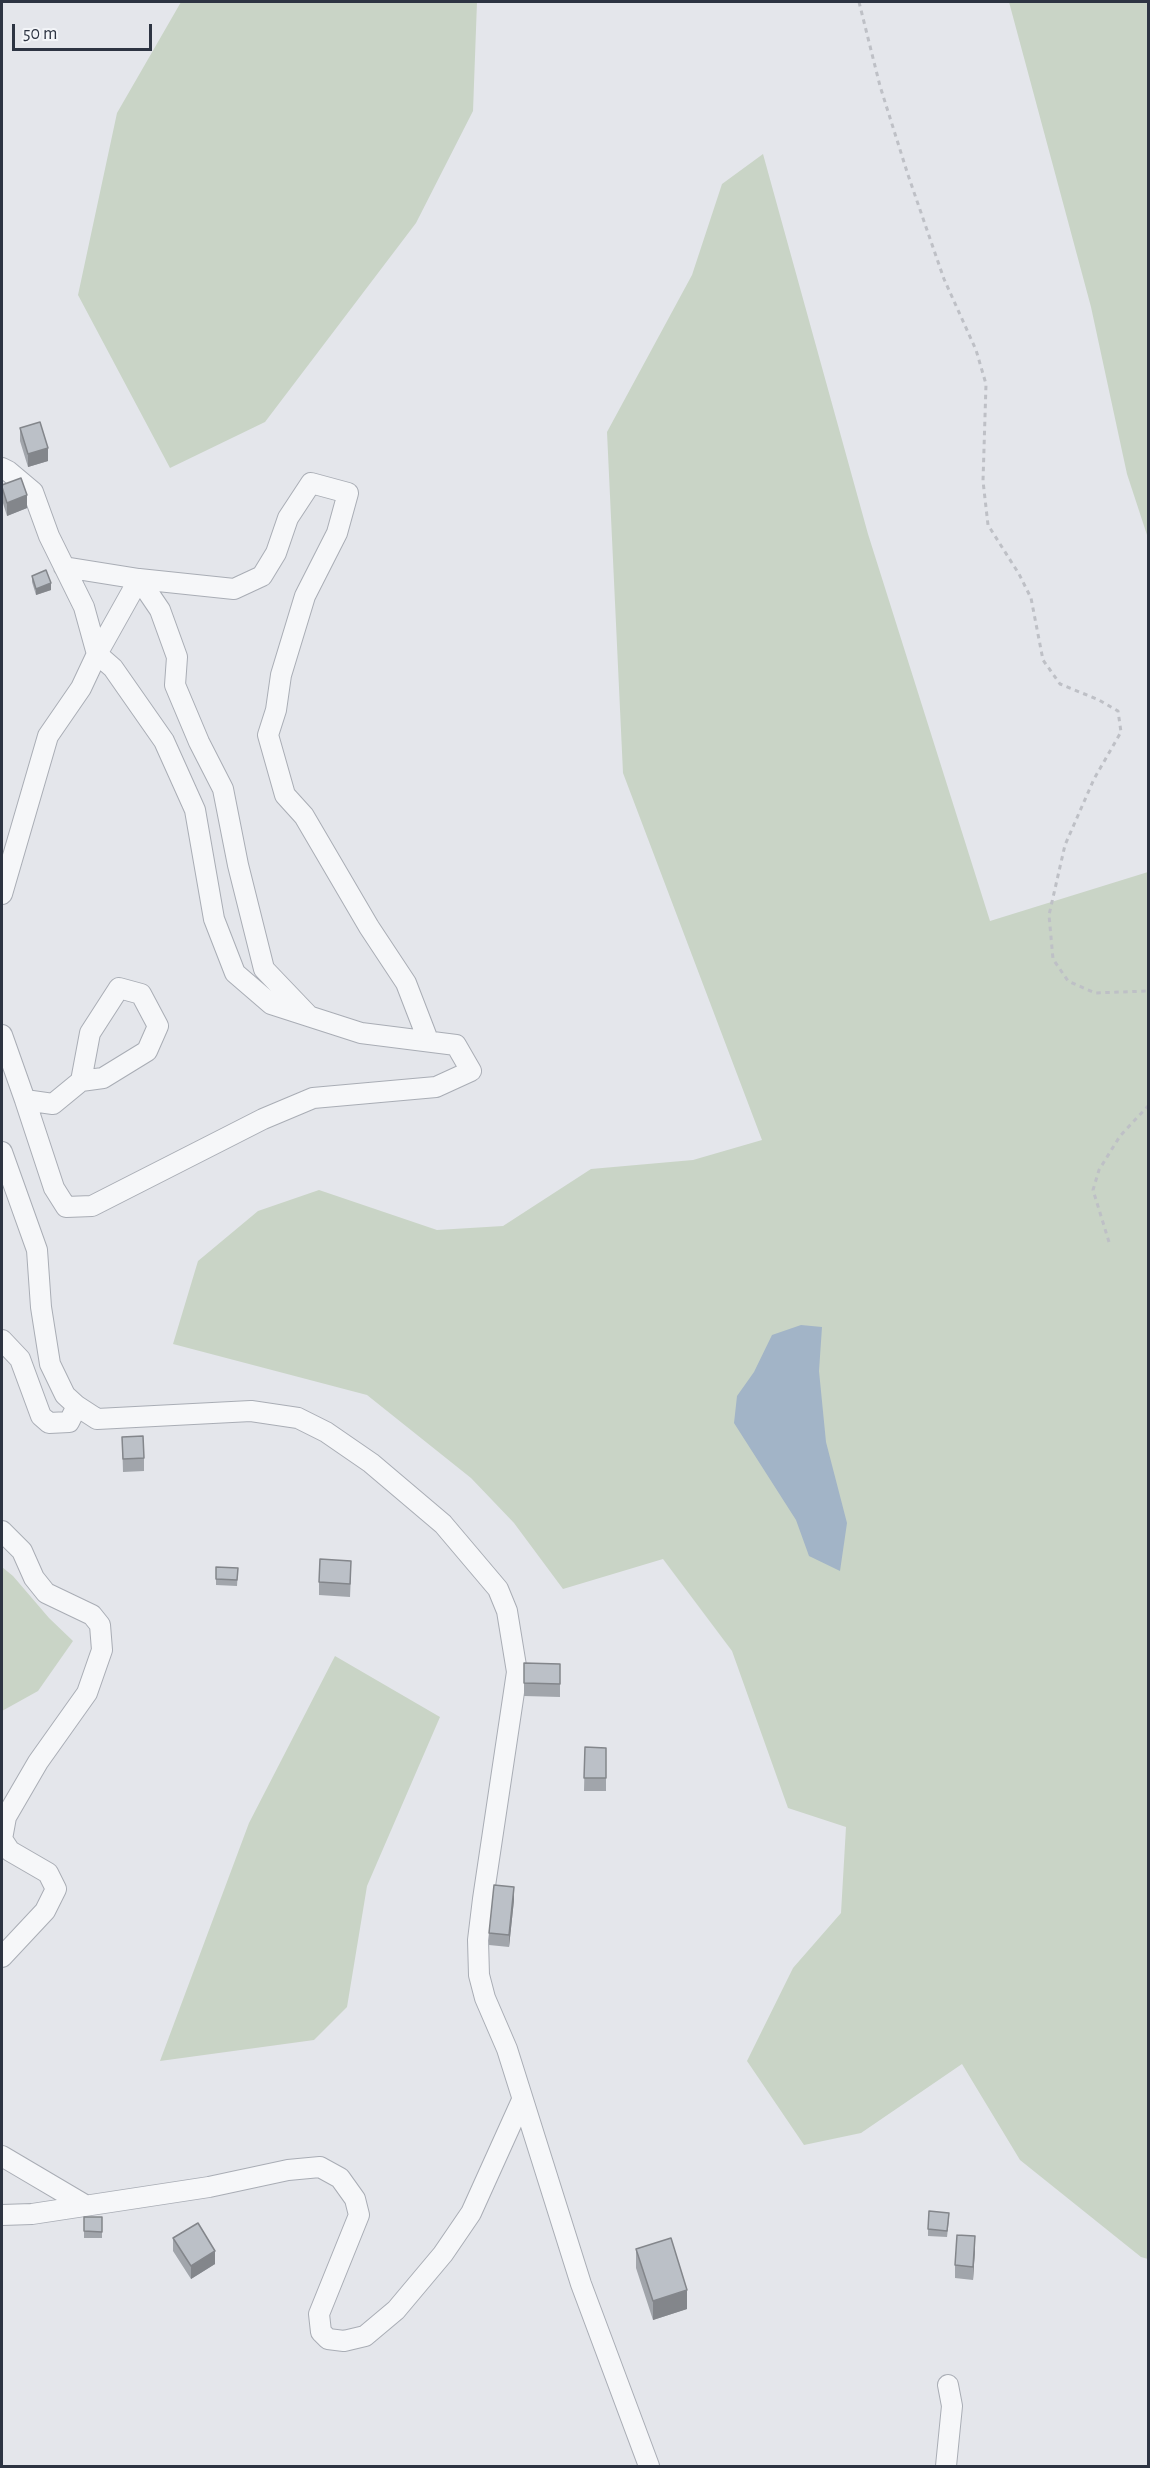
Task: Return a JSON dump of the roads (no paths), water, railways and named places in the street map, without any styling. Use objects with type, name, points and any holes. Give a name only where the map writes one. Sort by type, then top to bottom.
[{"type":"street","points":[[2,468],[33,492],[64,567],[84,607],[97,654],[113,668],[164,741],[195,810],[214,919],[235,973],[271,1004],[362,1033],[456,1045],[471,1071],[436,1087],[313,1098],[263,1119],[92,1206],[66,1207],[54,1188],[2,1035]]},
{"type":"street","points":[[64,567],[139,579],[234,589],[262,576],[276,553],[288,518],[311,483],[348,493],[336,533],[305,596],[281,675],[276,710],[268,735],[285,795],[304,816],[369,927],[406,983],[428,1040]]},
{"type":"street","points":[[2,894],[48,736],[81,688],[97,654],[139,579]]},
{"type":"street","points":[[139,579],[160,610],[177,657],[175,685],[199,742],[224,789],[238,865],[264,969],[308,1015]]},
{"type":"street","points":[[25,1100],[53,1104],[81,1081],[103,1078],[147,1051],[158,1026],[141,994],[119,988],[90,1033],[81,1081]]},
{"type":"street","points":[[2,1152],[37,1250],[40,1307],[50,1364],[65,1395],[77,1406],[97,1419],[251,1411],[298,1418],[326,1432],[380,1470],[443,1524],[498,1589],[507,1611],[516,1672],[483,1899],[478,1940],[479,1975],[485,1998],[507,2049],[581,2284],[649,2466]]},
{"type":"street","points":[[2,1340],[20,1359],[41,1416],[50,1423],[69,1422],[77,1406]]},
{"type":"street","points":[[2,1531],[22,1551],[34,1578],[46,1593],[92,1615],[99,1625],[102,1650],[87,1693],[38,1762],[6,1817],[2,1839],[10,1851],[48,1873],[56,1889],[45,1911],[2,1957]]},
{"type":"street","points":[[2,2216],[209,2187],[288,2170],[320,2168],[339,2178],[355,2199],[359,2215],[319,2314],[321,2332],[328,2339],[344,2341],[365,2336],[396,2310],[443,2254],[471,2213],[522,2100]]},
{"type":"street","points":[[2,2156],[85,2205]]},
{"type":"street","points":[[946,2466],[952,2406],[948,2385]]},
{"type":"water","points":[[801,1325],[822,1327],[819,1371],[826,1442],[847,1523],[840,1571],[809,1556],[796,1520],[734,1423],[737,1396],[754,1372],[772,1335]]}]
